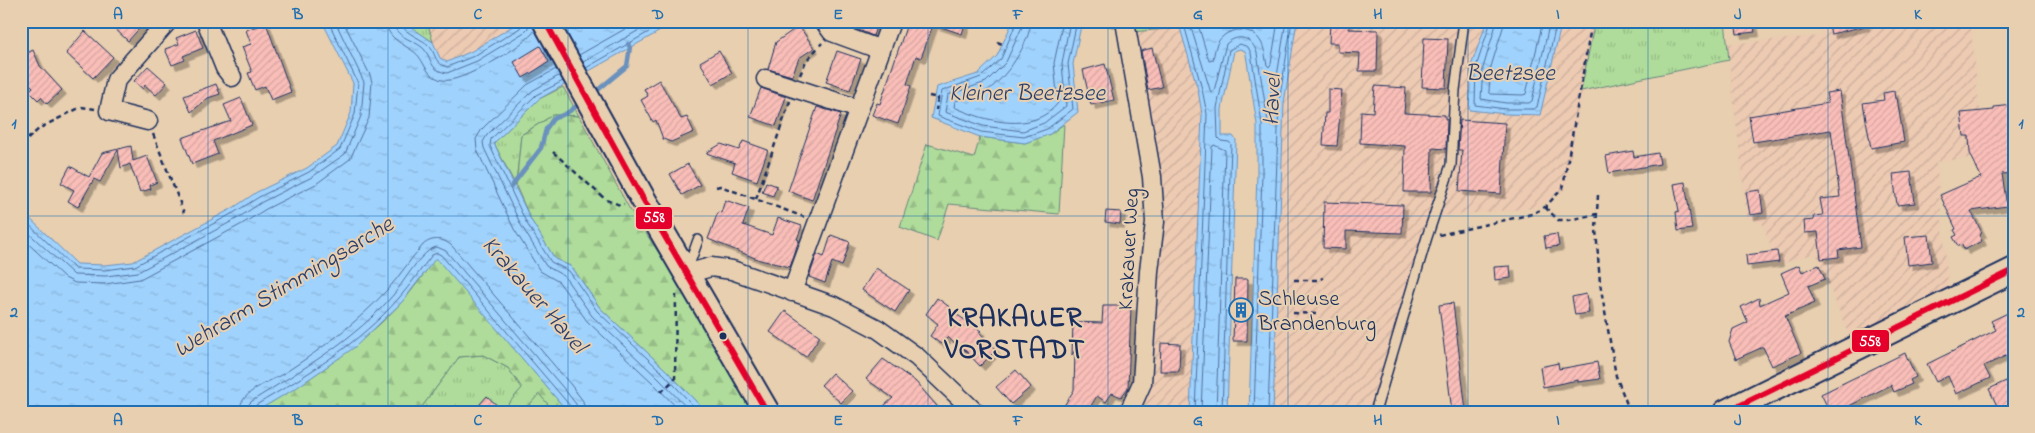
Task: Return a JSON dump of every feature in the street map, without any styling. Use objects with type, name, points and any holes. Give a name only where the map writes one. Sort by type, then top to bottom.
[{"type":"main road","points":[[545,21],[642,197],[767,412]]},
{"type":"main road","points":[[1726,412],[2014,270]]},
{"type":"street","points":[[148,121],[109,110],[116,80],[168,21]]},
{"type":"street","points":[[206,21],[225,68],[232,78]]},
{"type":"street","points":[[792,292],[891,22]]},
{"type":"street","name":"Krakauer Weg","points":[[1125,24],[1152,177],[1155,222],[1142,382],[1129,412]]},
{"type":"street","points":[[828,27],[881,50]]},
{"type":"street","points":[[766,79],[792,95],[859,109]]},
{"type":"street","points":[[686,274],[711,267],[732,270],[834,306],[878,329],[917,357],[975,412]]},
{"type":"lane","points":[[1375,412],[1427,237],[1452,165],[1455,90],[1464,21]]},
{"type":"lane","points":[[686,274],[698,240]]},
{"type":"path","points":[[1427,237],[1532,214],[1545,208],[1554,200],[1563,188],[1592,21]]},
{"type":"path","points":[[756,199],[792,95],[806,61],[828,27]]},
{"type":"path","points":[[997,42],[1005,45]]},
{"type":"path","points":[[929,96],[938,98],[936,110]]},
{"type":"path","points":[[21,144],[40,128],[81,107],[109,110]]},
{"type":"path","points":[[148,121],[184,213]]},
{"type":"path","points":[[553,152],[606,200],[620,205],[642,197]]},
{"type":"path","points":[[716,187],[720,186],[817,221]]},
{"type":"path","points":[[1598,195],[1596,229],[1600,283],[1616,376],[1630,412]]},
{"type":"path","points":[[1545,208],[1558,220],[1568,220],[1597,214]]},
{"type":"path","points":[[661,392],[676,379],[676,295],[686,274]]},
{"type":"path","points":[[1294,280],[1318,280],[1323,278]]},
{"type":"path","points":[[1293,313],[1320,314]]},
{"type":"shaded area","points":[[427,21],[521,21],[472,51],[447,62],[440,58]]},
{"type":"shaded area","points":[[1297,21],[1487,21],[1471,66],[1469,110],[1540,115],[1562,21],[1595,21],[1565,189],[1536,208],[1428,217],[1369,412],[1273,412],[1284,103]]},
{"type":"shaded area","points":[[1819,21],[1970,21],[1985,156],[1936,162],[1949,290],[1849,336],[1816,253],[1777,265],[1763,224],[1747,217],[1727,44],[1822,36]]},
{"type":"shaded area","points":[[1180,28],[1198,90],[1202,114],[1190,412],[1132,412],[1159,206],[1130,32]]},
{"type":"green space","points":[[402,21],[427,21],[433,42]]},
{"type":"green space","points":[[1091,21],[1178,21],[1180,28],[1130,32]]},
{"type":"green space","points":[[1595,21],[1725,21],[1729,60],[1581,91]]},
{"type":"green space","points":[[563,87],[579,116],[553,115],[521,135],[516,186],[494,143],[539,99]]},
{"type":"green space","points":[[553,115],[579,116],[629,208],[689,298],[755,412],[706,412],[667,371],[600,308],[572,267],[555,259],[531,220],[516,186],[521,135]]},
{"type":"green space","points":[[1064,124],[1059,214],[949,204],[937,241],[900,227],[927,144],[974,158],[980,137],[1025,143],[1050,134]]},
{"type":"green space","points":[[436,257],[568,412],[555,412],[539,394],[523,412],[501,412],[522,388],[508,368],[483,355],[459,357],[418,412],[255,412],[313,376],[368,335],[406,298]]},
{"type":"green space","points":[[483,355],[508,368],[523,388],[501,412],[418,412],[459,357]]},
{"type":"green space","points":[[539,393],[555,412],[523,412]]},
{"type":"water","points":[[322,21],[402,21],[433,42],[440,58],[447,62],[472,51],[521,21],[678,21],[539,99],[494,143],[531,220],[555,259],[572,267],[600,308],[667,371],[706,412],[568,412],[436,258],[402,302],[355,347],[296,388],[255,412],[21,412],[21,210],[77,264],[105,265],[133,262],[233,208],[257,192],[307,168],[337,146],[351,113],[353,83]]},
{"type":"water","name":"Kleiner Beetzsee","points":[[1013,21],[1082,21],[1073,64],[1078,112],[1050,134],[1025,143],[980,137],[931,118],[937,87],[978,74],[997,56]]},
{"type":"water","name":"Havel","points":[[1178,21],[1297,21],[1284,103],[1273,412],[1249,412],[1257,124],[1246,55],[1245,51],[1240,49],[1234,51],[1222,109],[1222,136],[1233,136],[1236,140],[1227,412],[1190,412],[1202,114],[1198,90]]},
{"type":"water","name":"Beetzsee","points":[[1487,21],[1562,21],[1540,115],[1469,110],[1471,66]]},
{"type":"building","points":[[107,21],[146,21],[128,41]]},
{"type":"building","points":[[837,21],[878,21],[873,36]]},
{"type":"building","points":[[908,21],[923,21],[933,25],[921,58],[916,56],[907,84],[911,86],[898,124],[872,115],[877,103],[880,104]]},
{"type":"building","points":[[930,21],[966,21],[962,34],[929,23]]},
{"type":"building","points":[[1735,21],[1753,21],[1755,32],[1737,34]]},
{"type":"building","points":[[1828,21],[1865,21],[1865,26],[1831,34]]},
{"type":"building","points":[[1330,22],[1349,23],[1349,29],[1378,30],[1377,71],[1359,71],[1360,53],[1338,52],[1338,43],[1329,43]]},
{"type":"building","points":[[266,23],[291,92],[271,100],[265,86],[255,90],[248,73],[252,72],[242,47],[251,44],[246,30]]},
{"type":"building","points":[[799,26],[814,48],[799,58],[792,76],[768,69],[776,42]]},
{"type":"building","points":[[196,30],[203,48],[183,56],[185,60],[172,65],[165,49],[179,44],[176,38]]},
{"type":"building","points":[[85,31],[113,57],[93,78],[66,53]]},
{"type":"building","points":[[1424,38],[1448,39],[1446,88],[1422,87]]},
{"type":"building","points":[[540,46],[549,62],[523,78],[514,62]]},
{"type":"building","points":[[1152,48],[1162,87],[1148,90],[1141,51]]},
{"type":"building","points":[[33,50],[40,66],[62,90],[47,104],[41,97],[38,100],[29,91],[33,87],[21,76],[21,56]]},
{"type":"building","points":[[719,51],[732,73],[713,84],[700,62]]},
{"type":"building","points":[[837,51],[861,59],[850,90],[826,82]]},
{"type":"building","points":[[1105,64],[1114,100],[1091,105],[1083,70]]},
{"type":"building","points":[[148,66],[167,83],[156,95],[145,85],[143,89],[134,81]]},
{"type":"building","points":[[659,80],[681,119],[687,117],[694,132],[671,142],[663,139],[656,120],[653,122],[641,100],[648,96],[644,89]]},
{"type":"building","points":[[216,84],[220,94],[208,98],[191,112],[184,96]]},
{"type":"building","points":[[1375,86],[1406,88],[1404,113],[1445,115],[1445,119],[1447,119],[1446,149],[1432,148],[1431,192],[1404,192],[1405,146],[1360,143],[1361,111],[1373,112]]},
{"type":"building","points":[[761,88],[786,97],[776,126],[750,117]]},
{"type":"building","points":[[1328,89],[1342,90],[1337,146],[1323,145],[1325,113],[1328,113]]},
{"type":"building","points":[[1840,91],[1861,247],[1838,250],[1839,257],[1821,259],[1818,232],[1805,233],[1804,221],[1814,220],[1813,216],[1823,215],[1820,199],[1840,197],[1831,130],[1753,142],[1749,116],[1828,103],[1826,93]]},
{"type":"building","points":[[1894,91],[1895,99],[1897,98],[1904,142],[1871,148],[1863,103],[1884,100],[1883,93]]},
{"type":"building","points":[[241,98],[252,125],[213,141],[218,154],[192,164],[182,138],[231,121],[224,105]]},
{"type":"building","points":[[2014,105],[2014,173],[2002,174],[2007,206],[1971,211],[1982,233],[1979,235],[1982,241],[1964,250],[1962,245],[1958,246],[1953,237],[1957,235],[1954,230],[1956,229],[1940,195],[1981,177],[1970,153],[1969,136],[1964,136],[1961,113],[1994,110],[1994,107]]},
{"type":"building","points":[[817,107],[841,114],[812,200],[788,191]]},
{"type":"building","points":[[1460,120],[1505,123],[1501,194],[1459,191],[1462,150],[1458,150]]},
{"type":"building","points":[[743,141],[768,150],[757,181],[732,172],[735,163],[706,153],[721,144],[739,150]]},
{"type":"building","points":[[131,146],[133,161],[147,156],[157,182],[150,185],[151,189],[140,192],[130,164],[121,168],[118,150],[100,182],[94,179],[78,207],[68,201],[74,190],[61,183],[70,166],[89,177],[102,153]]},
{"type":"building","points":[[1633,151],[1634,157],[1658,153],[1660,164],[1609,173],[1606,156]]},
{"type":"building","points":[[688,164],[700,185],[682,195],[670,174]]},
{"type":"building","points":[[1911,172],[1915,203],[1897,205],[1893,174]]},
{"type":"building","points":[[766,182],[777,186],[773,196],[762,192]]},
{"type":"building","points":[[1685,182],[1692,229],[1678,231],[1676,212],[1679,211],[1674,184]]},
{"type":"building","points":[[1760,190],[1763,213],[1750,215],[1746,192]]},
{"type":"building","points":[[725,200],[749,208],[743,225],[772,235],[778,218],[802,226],[790,267],[760,260],[708,239],[718,212],[721,213]]},
{"type":"building","points":[[1324,202],[1403,205],[1402,233],[1346,231],[1346,249],[1323,248]]},
{"type":"building","points":[[1106,211],[1121,212],[1120,224],[1105,222]]},
{"type":"building","points":[[1557,234],[1559,246],[1546,248],[1544,236]]},
{"type":"building","points":[[831,235],[850,242],[842,266],[832,262],[825,283],[809,277],[817,254],[824,257]]},
{"type":"building","points":[[1929,235],[1932,262],[1908,265],[1905,237]]},
{"type":"building","points":[[1777,251],[1779,262],[1747,266],[1746,255]]},
{"type":"building","points":[[1799,265],[1802,272],[1819,265],[1825,279],[1808,286],[1815,303],[1785,316],[1801,353],[1772,366],[1763,347],[1736,359],[1729,342],[1733,329],[1748,322],[1741,307],[1759,298],[1760,305],[1789,292],[1781,273]]},
{"type":"building","points":[[1510,266],[1511,278],[1495,280],[1494,267]]},
{"type":"building","points":[[876,268],[909,290],[895,312],[862,290]]},
{"type":"building","name":"Schleuse Brandenburg","points":[[1235,279],[1248,279],[1247,341],[1233,341]]},
{"type":"building","points":[[1586,294],[1589,313],[1575,315],[1572,297]]},
{"type":"building","points":[[937,298],[951,308],[950,310],[981,331],[979,332],[996,350],[980,366],[963,348],[961,350],[948,337],[941,344],[930,336],[938,324],[926,314]]},
{"type":"building","points":[[1453,303],[1466,411],[1457,412],[1452,412],[1439,305]]},
{"type":"building","points":[[1103,306],[1131,306],[1128,388],[1121,397],[1112,393],[1106,402],[1097,396],[1087,412],[1060,412],[1074,390],[1075,350],[1072,355],[1073,322],[1102,323]]},
{"type":"building","points":[[2014,310],[2014,352],[1984,366],[1990,378],[1956,394],[1948,376],[1936,382],[1927,364],[1996,330],[1991,321]]},
{"type":"building","points":[[785,311],[820,336],[806,357],[770,332]]},
{"type":"building","points":[[1161,343],[1180,344],[1179,371],[1160,371]]},
{"type":"building","points":[[1905,353],[1916,377],[1910,380],[1912,384],[1894,392],[1891,385],[1837,412],[1830,412],[1821,394]]},
{"type":"building","points":[[883,359],[915,381],[942,412],[877,412],[893,398],[866,379]]},
{"type":"building","points":[[1597,362],[1600,379],[1578,382],[1578,380],[1543,387],[1540,367],[1558,363],[1559,369]]},
{"type":"building","points":[[1016,370],[1031,387],[1011,404],[996,387]]},
{"type":"building","points":[[832,373],[852,391],[841,403],[821,385]]},
{"type":"building","points":[[2006,381],[2014,398],[2014,403],[1999,410],[1989,389]]},
{"type":"building","points":[[487,396],[504,412],[473,412]]},
{"type":"waterway","points":[[593,94],[627,66],[630,47],[628,44]]},
{"type":"waterway","points":[[511,187],[541,148],[546,129],[553,119],[567,113],[582,102]]},
{"type":"transit line","name":"558","points":[[545,21],[642,197],[767,412]]},
{"type":"transit line","name":"558","points":[[1727,412],[2014,270]]},
{"type":"place","name":"Schleuse Brandenburg","points":[[1241,310]]},
{"type":"district","name":"KRAKAUER VORSTADT","points":[[1015,332]]},
{"type":"water label","name":"Wehrarm Stimmingsarche","points":[[283,286]]},
{"type":"water label","name":"Krakauer Havel","points":[[535,294]]}]
